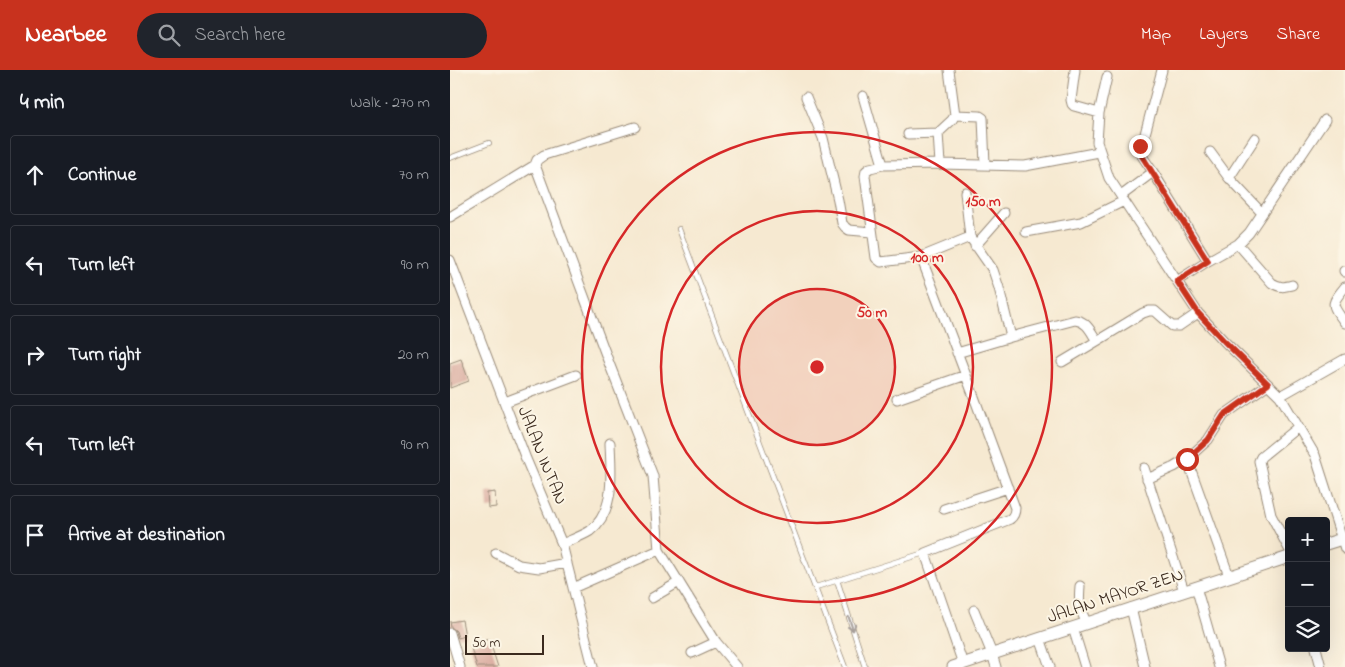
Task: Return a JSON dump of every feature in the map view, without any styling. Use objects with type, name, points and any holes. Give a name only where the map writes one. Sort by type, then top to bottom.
[{"type":"street","points":[[908,134],[938,133],[952,120],[955,115],[949,70]]},
{"type":"street","points":[[1075,70],[1072,104],[1099,113]]},
{"type":"street","points":[[1162,70],[1140,151],[1208,261]]},
{"type":"street","points":[[1107,77],[1099,113],[1097,142],[1109,178],[1198,313],[1280,396],[1315,456],[1344,542],[1330,544]]},
{"type":"street","points":[[863,96],[883,165]]},
{"type":"street","points":[[806,97],[823,138],[842,223],[849,230],[872,232]]},
{"type":"street","points":[[955,115],[980,116],[983,118],[985,165]]},
{"type":"street","points":[[1177,281],[1238,244],[1249,232],[1324,120]]},
{"type":"street","points":[[634,127],[544,155],[536,160],[535,165],[652,476],[659,550],[716,642],[737,667]]},
{"type":"street","points":[[938,133],[940,164]]},
{"type":"street","points":[[1229,178],[1255,138]]},
{"type":"street","points":[[970,237],[920,257],[879,261],[876,258],[872,232],[866,171],[883,165],[1026,166],[1099,152]]},
{"type":"street","points":[[1210,152],[1229,178],[1262,213]]},
{"type":"street","points":[[450,217],[535,165]]},
{"type":"street","points":[[1026,232],[1081,222],[1123,198],[1153,172]]},
{"type":"street","points":[[965,192],[970,237],[993,270],[1011,337]]},
{"type":"street","points":[[975,246],[1004,213]]},
{"type":"street","points":[[1238,244],[1272,283],[1282,287],[1292,285]]},
{"type":"street","points":[[920,257],[1015,508],[1013,517],[925,553],[958,665]]},
{"type":"street","name":"JALAN INTAN","points":[[450,260],[526,459],[562,544],[594,667]]},
{"type":"street","points":[[1345,287],[1334,303],[1334,307],[1345,324]]},
{"type":"street","points":[[1062,362],[1149,311],[1155,311],[1172,326],[1179,326],[1198,313]]},
{"type":"street","points":[[958,354],[1011,337],[1075,320],[1086,324],[1096,342]]},
{"type":"street","points":[[1280,396],[1345,359]]},
{"type":"street","points":[[504,402],[576,375]]},
{"type":"street","points":[[897,399],[966,375]]},
{"type":"street","points":[[1147,479],[1187,459],[1208,440],[1224,415],[1268,384]]},
{"type":"street","points":[[1285,541],[1272,515],[1259,461],[1261,457],[1298,427]]},
{"type":"street","points":[[562,544],[590,531],[601,520],[609,499],[610,443]]},
{"type":"street","points":[[1187,459],[1229,576]]},
{"type":"street","points":[[1144,468],[1184,591]]},
{"type":"street","points":[[944,509],[1008,488]]},
{"type":"street","points":[[573,588],[659,550]]},
{"type":"street","points":[[496,553],[519,565],[539,568],[567,563]]},
{"type":"street","name":"JALAN MAYOR ZEN","points":[[958,665],[1285,558]]},
{"type":"street","points":[[652,598],[679,582]]},
{"type":"street","points":[[1080,586],[1080,611],[1087,623]]},
{"type":"street","points":[[1196,587],[1219,667]]},
{"type":"street","points":[[1131,608],[1145,667]]},
{"type":"street","points":[[974,610],[996,667]]},
{"type":"street","points":[[1073,628],[1084,667]]},
{"type":"street","points":[[450,633],[460,667]]},
{"type":"street","points":[[1040,638],[1050,667]]},
{"type":"street","points":[[692,654],[716,642]]},
{"type":"street","points":[[1317,652],[1321,667]]},
{"type":"lane","points":[[450,158],[489,143]]},
{"type":"lane","points":[[679,229],[845,667]]},
{"type":"lane","points":[[816,587],[925,553]]},
{"type":"lane","points":[[837,580],[865,667]]},
{"type":"building","points":[[461,359],[469,381],[450,388],[450,363]]},
{"type":"building","points":[[495,492],[496,507],[488,508],[487,493]]},
{"type":"building","points":[[462,620],[465,636],[458,638],[450,622]]},
{"type":"building","points":[[489,639],[498,667],[477,667],[470,645]]},
{"type":"route","points":[[1140,146],[1142,156],[1208,261],[1177,281],[1198,313],[1268,384],[1224,415],[1208,440],[1187,459]]}]
